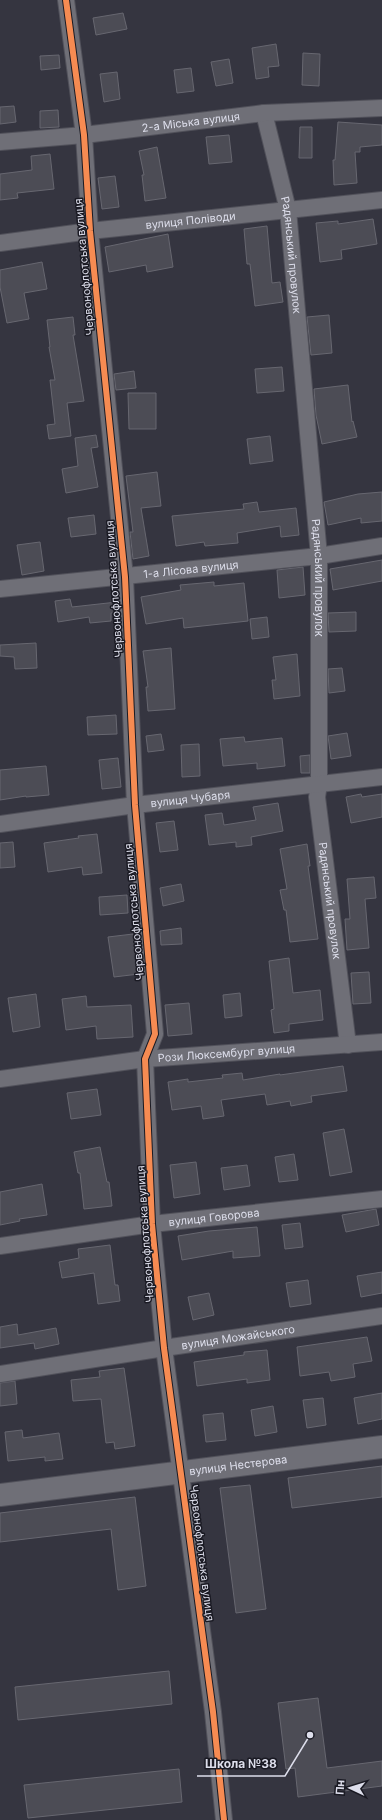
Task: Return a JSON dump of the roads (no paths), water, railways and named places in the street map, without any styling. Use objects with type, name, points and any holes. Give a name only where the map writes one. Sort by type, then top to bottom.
[{"type":"street","name":"Червонофлотська вулиця","points":[[66,0],[84,135],[90,231],[125,577],[135,806],[155,1034],[145,1059],[152,1224],[164,1348],[182,1472],[213,1712],[224,1820]]},
{"type":"street","name":"2-а Міська вулиця","points":[[0,142],[84,135],[264,113],[382,108]]},
{"type":"street","name":"Радянський провулок","points":[[264,113],[288,210],[319,556],[320,784],[317,797],[348,1045]]},
{"type":"street","name":"вулиця Поліводи","points":[[0,243],[90,231],[382,200]]},
{"type":"street","name":"1-а Лісова вулиця","points":[[0,589],[319,556],[382,546]]},
{"type":"street","name":"вулиця Чубаря","points":[[0,824],[135,806],[382,777]]},
{"type":"street","name":"Рози Люксембург вулиця","points":[[0,1079],[145,1059],[382,1042]]},
{"type":"street","name":"вулиця Говорова","points":[[0,1246],[152,1224],[382,1199]]},
{"type":"street","name":"вулиця Можайського","points":[[0,1374],[382,1316]]},
{"type":"street","name":"вулиця Нестерова","points":[[0,1495],[382,1448]]},
{"type":"place","name":"Школа №38","points":[[310,1735]]}]
